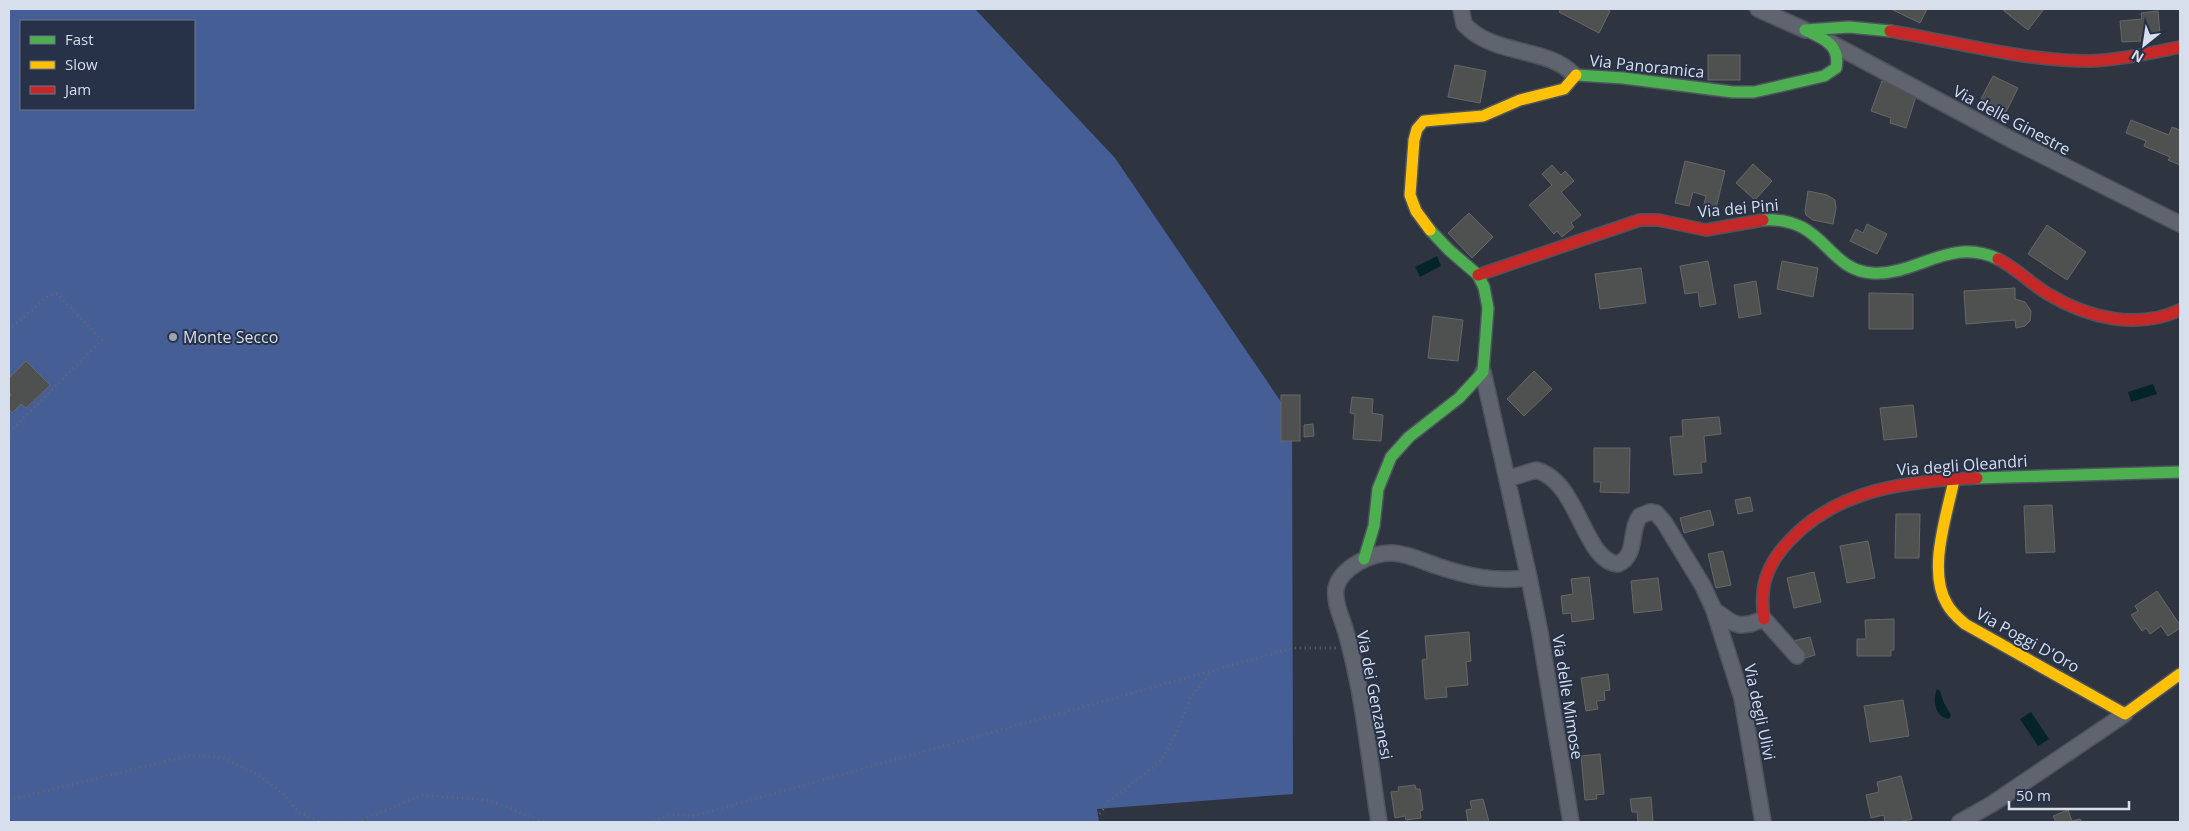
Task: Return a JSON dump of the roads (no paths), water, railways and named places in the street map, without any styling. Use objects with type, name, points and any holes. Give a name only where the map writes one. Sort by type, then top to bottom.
[{"type":"street","points":[[1461,9],[1464,24],[1482,38],[1496,45],[1560,63],[1574,75]]},
{"type":"street","points":[[1758,9],[1830,42]]},
{"type":"street","points":[[1805,30],[1829,26],[1864,27],[2033,56],[2075,60],[2112,59],[2180,48]]},
{"type":"street","name":"Via Panoramica","points":[[1483,372],[1488,308],[1486,292],[1478,275],[1454,255],[1428,228],[1412,203],[1410,188],[1414,140],[1417,128],[1427,120],[1480,117],[1520,100],[1557,91],[1568,86],[1574,75],[1633,79],[1734,92],[1754,92],[1824,76],[1832,72],[1838,63],[1830,42]]},
{"type":"street","name":"Via delle Ginestre","points":[[1830,42],[2020,144],[2180,224]]},
{"type":"street","name":"Via dei Pini","points":[[1478,275],[1640,220],[1658,218],[1686,227],[1705,230],[1721,229],[1754,220],[1777,219],[1801,225],[1817,237],[1842,262],[1864,273],[1887,272],[1913,265],[1940,254],[1960,250],[1971,251],[2006,262],[2048,294],[2094,315],[2116,320],[2157,320],[2170,316],[2180,310]]},
{"type":"street","points":[[1364,559],[1382,553],[1400,554],[1487,580],[1502,581],[1529,578],[1483,372]]},
{"type":"street","points":[[1364,559],[1372,535],[1378,489],[1392,457],[1408,437],[1459,398],[1483,372]]},
{"type":"street","points":[[1507,479],[1536,470],[1551,478],[1566,494],[1601,556],[1613,564],[1618,564],[1627,558],[1632,545],[1635,526],[1640,516],[1650,512],[1656,513],[1667,526],[1703,586],[1714,610],[1731,622],[1740,625],[1764,619],[1797,656]]},
{"type":"street","name":"Via degli Oleandri","points":[[1764,619],[1762,592],[1767,571],[1778,554],[1810,521],[1830,507],[1854,496],[1899,485],[1954,480],[2180,472]]},
{"type":"street","name":"Via Poggi D'Oro","points":[[1954,480],[1937,570],[1939,587],[1950,611],[1973,631],[2125,714]]},
{"type":"street","name":"Via dei Genzanesi","points":[[1364,559],[1342,576],[1336,595],[1362,704],[1379,822]]},
{"type":"street","name":"Via delle Mimose","points":[[1529,578],[1571,822]]},
{"type":"street","name":"Via degli Ulivi","points":[[1714,610],[1742,698],[1763,822]]},
{"type":"street","points":[[1960,822],[1992,804],[2125,714],[2180,674]]},
{"type":"place","name":"Monte Secco","points":[[173,337]]}]
